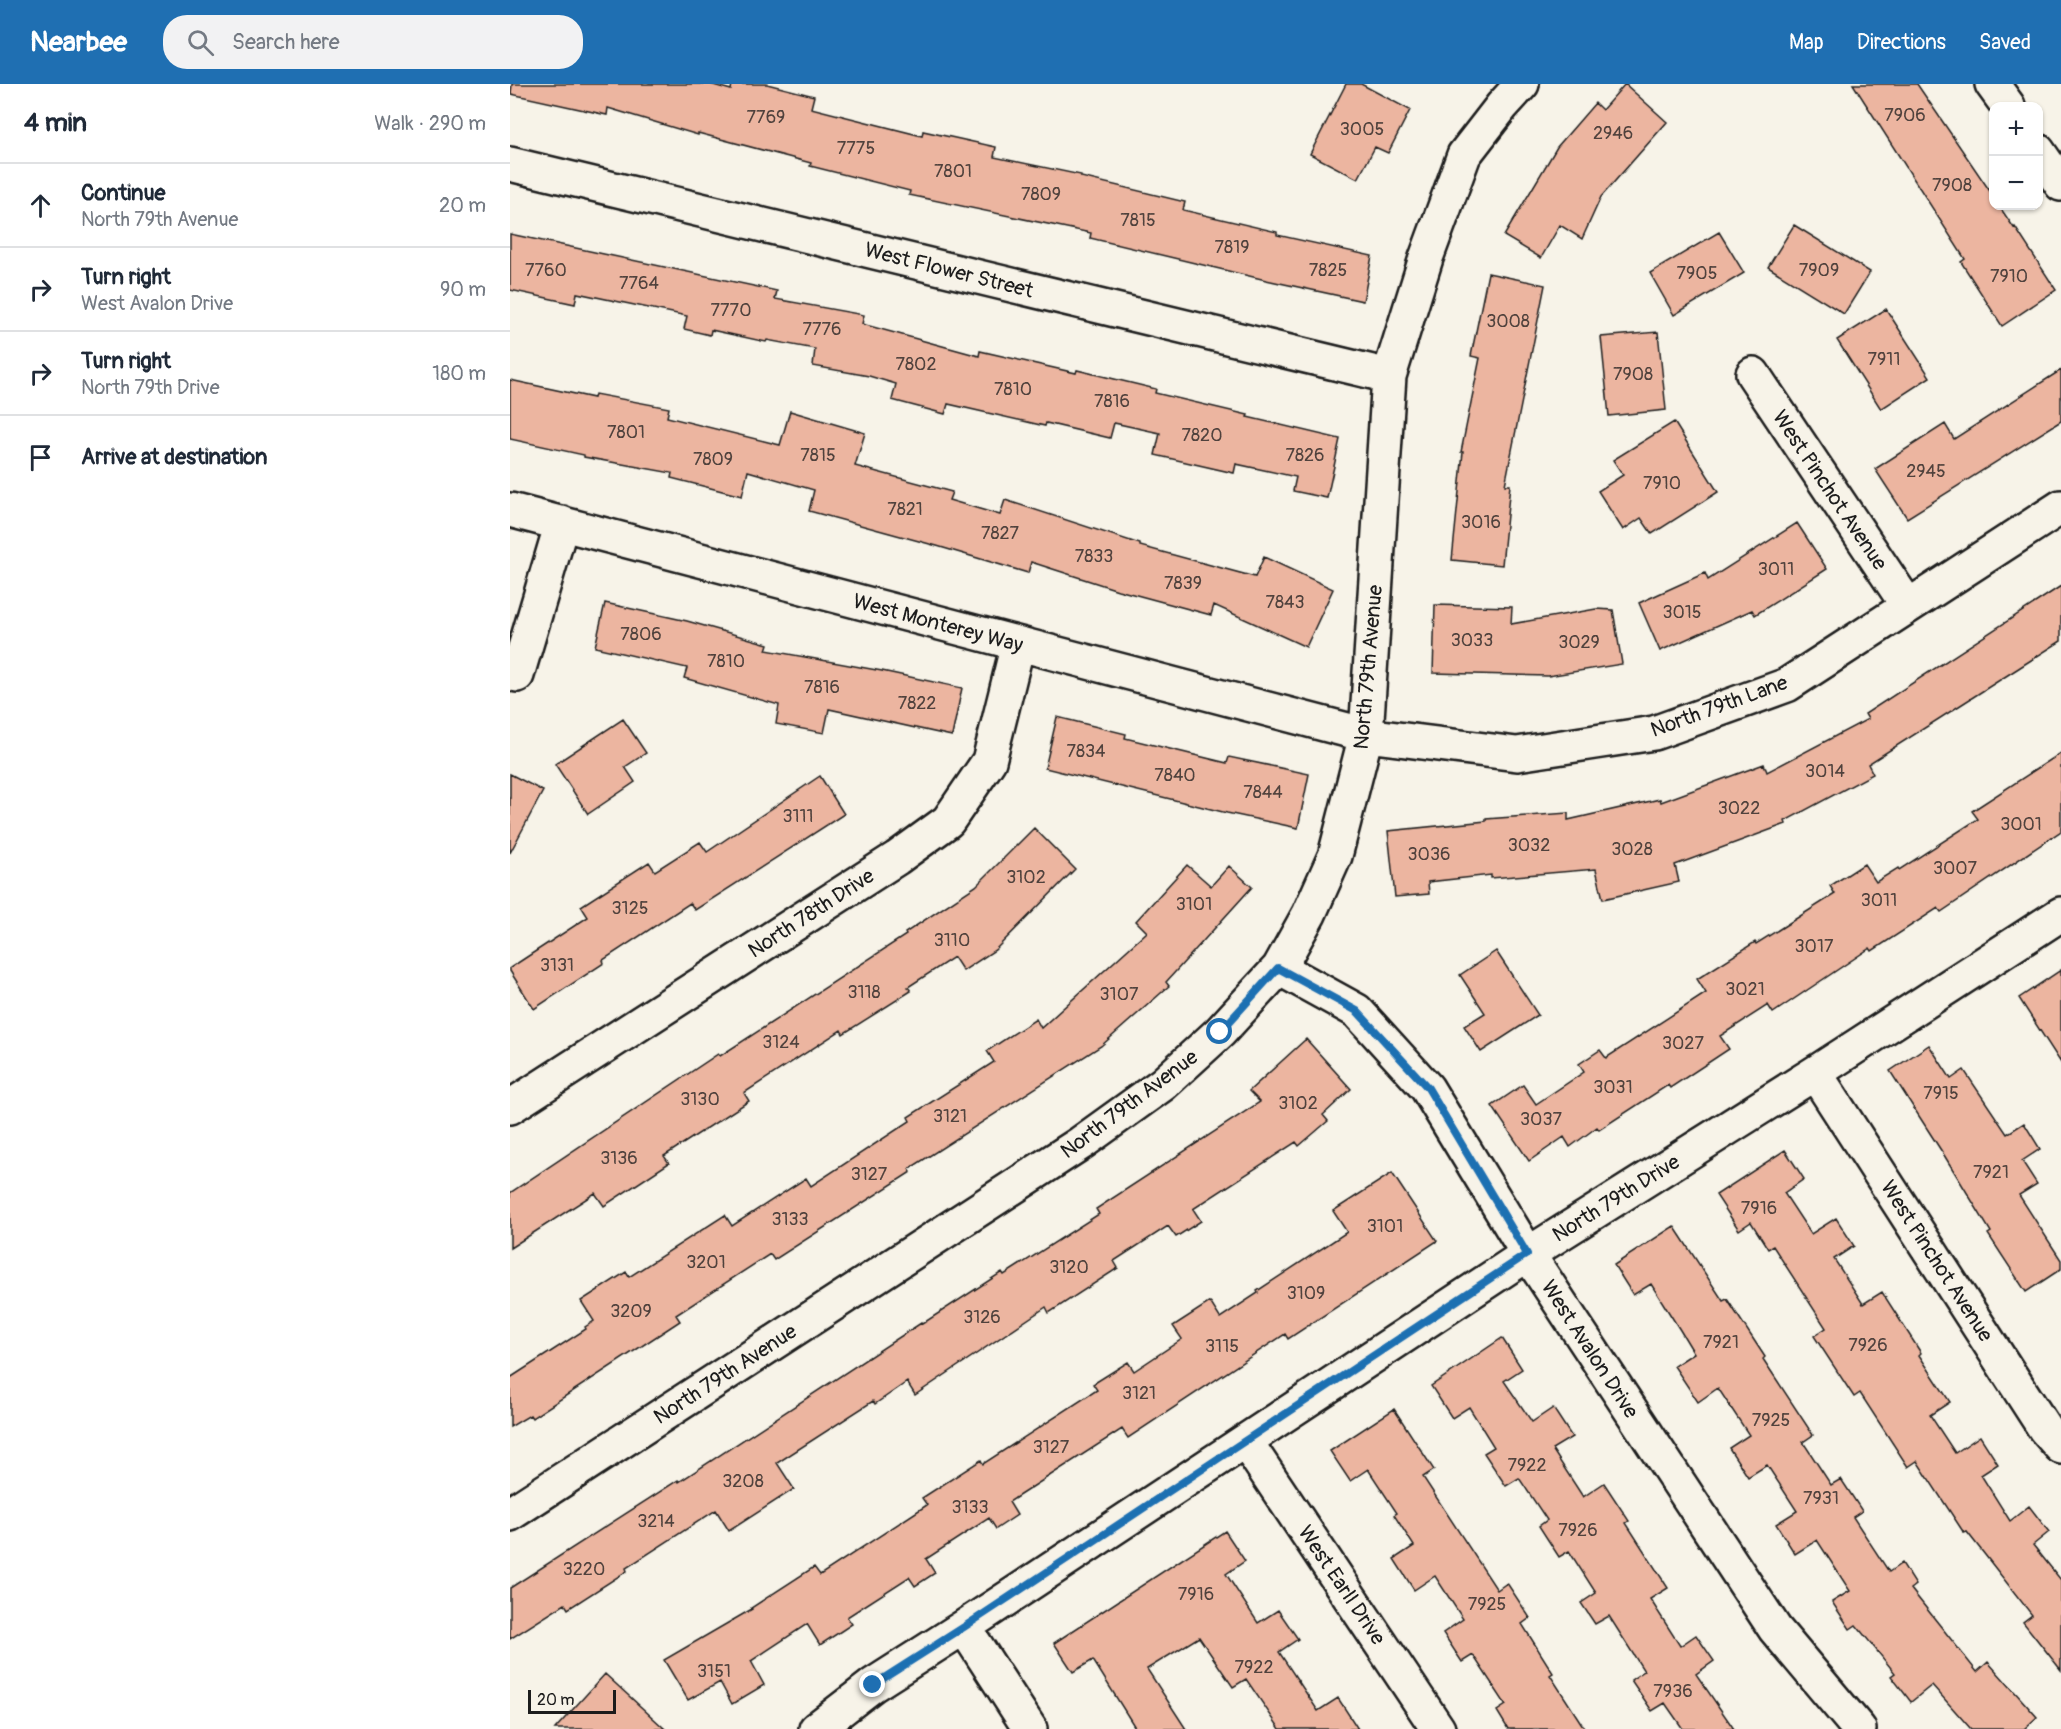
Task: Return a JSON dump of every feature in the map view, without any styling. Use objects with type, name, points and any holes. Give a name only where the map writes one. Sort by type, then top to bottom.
[{"type":"street","name":"North 79th Avenue","points":[[510,1514],[1082,1143],[1162,1084],[1220,1032],[1278,968],[1309,914],[1335,856],[1366,735],[1389,376],[1426,258],[1464,155],[1522,84]]},
{"type":"street","points":[[1992,84],[2005,102]]},
{"type":"street","points":[[2041,156],[2061,184]]},
{"type":"street","name":"West Flower Street","points":[[510,164],[1389,376]]},
{"type":"street","name":"West Pinchot Avenue","points":[[1753,374],[1908,606]]},
{"type":"street","name":"North 79th Lane","points":[[1366,735],[1517,754],[1654,733],[1787,685],[2061,507]]},
{"type":"street","name":"West Monterey Way","points":[[510,510],[1366,735]]},
{"type":"street","points":[[517,675],[562,523]]},
{"type":"street","name":"North 78th Drive","points":[[510,1107],[897,858],[948,820],[989,761],[1018,644]]},
{"type":"street","name":"North 79th Drive","points":[[816,1729],[873,1685],[1246,1442],[1527,1254],[1815,1073],[2061,914]]},
{"type":"street","name":"West Avalon Drive","points":[[1278,968],[1357,1011],[1428,1088],[1527,1254],[1775,1629],[1859,1729]]},
{"type":"street","name":"West Pinchot Avenue","points":[[1815,1073],[2046,1429],[2061,1447]]},
{"type":"street","name":"West Earll Drive","points":[[1246,1442],[1438,1729]]},
{"type":"street","points":[[964,1627],[1030,1729]]},
{"type":"building","points":[[512,84],[710,84],[731,90],[732,84],[767,84],[814,96],[811,108],[922,136],[923,131],[996,147],[994,157],[1081,175],[1081,177],[1185,202],[1183,210],[1277,232],[1277,235],[1372,256],[1363,301],[1090,238],[1091,233],[909,195],[910,191],[810,166],[811,163],[698,133],[698,135],[608,108],[607,115],[511,94]]},
{"type":"building","points":[[1346,84],[1361,84],[1410,110],[1388,153],[1375,147],[1358,179],[1310,154]]},
{"type":"building","points":[[1625,84],[1667,122],[1601,197],[1582,239],[1560,225],[1541,258],[1504,236],[1557,147],[1595,103],[1602,110]]},
{"type":"building","points":[[1853,84],[1917,84],[1989,190],[1989,210],[2002,210],[2056,290],[2002,326],[1961,262],[1965,259]]},
{"type":"building","points":[[1794,225],[1870,272],[1844,314],[1768,267]]},
{"type":"building","points":[[1719,232],[1744,273],[1674,315],[1650,273]]},
{"type":"building","points":[[510,234],[777,291],[775,299],[864,315],[862,324],[979,356],[980,351],[1076,373],[1077,370],[1156,389],[1155,393],[1340,439],[1327,498],[1293,491],[1296,477],[1236,464],[1234,473],[1155,455],[1160,433],[1114,423],[1110,438],[948,404],[945,414],[892,400],[896,384],[869,376],[813,366],[815,349],[767,340],[766,342],[711,330],[710,335],[684,329],[687,316],[577,293],[575,304],[510,290]]},
{"type":"building","points":[[1488,273],[1545,285],[1505,485],[1510,485],[1502,565],[1452,560],[1463,452],[1461,452],[1480,358],[1471,356]]},
{"type":"building","points":[[1886,309],[1930,377],[1881,409],[1837,340]]},
{"type":"building","points":[[1658,332],[1666,410],[1609,416],[1601,337]]},
{"type":"building","points":[[2061,370],[2061,421],[1907,518],[1875,469],[1945,424],[1954,439]]},
{"type":"building","points":[[510,380],[594,398],[595,394],[669,408],[667,417],[780,445],[790,411],[865,433],[855,466],[952,492],[949,500],[1000,515],[1005,500],[1140,544],[1140,546],[1255,577],[1264,557],[1333,589],[1306,647],[1214,605],[1211,615],[1118,590],[1031,562],[1028,573],[809,511],[814,490],[748,471],[742,496],[671,478],[672,473],[584,457],[584,455],[510,439]]},
{"type":"building","points":[[1674,422],[1718,492],[1652,534],[1641,518],[1623,530],[1598,491],[1623,475],[1613,460]]},
{"type":"building","points":[[1797,523],[1827,569],[1755,615],[1752,610],[1660,651],[1639,603],[1705,573],[1708,580]]},
{"type":"building","points":[[2061,586],[2061,641],[1868,764],[1873,774],[1785,821],[1786,824],[1675,865],[1679,882],[1603,899],[1596,869],[1491,878],[1491,875],[1428,882],[1429,894],[1395,897],[1388,831],[1486,821],[1486,819],[1568,813],[1568,820],[1660,799],[1661,802],[1764,764],[1767,772],[1868,719],[1865,714]]},
{"type":"building","points":[[605,603],[687,621],[768,644],[766,650],[962,688],[952,736],[829,709],[824,733],[776,724],[779,705],[684,678],[687,668],[595,647]]},
{"type":"building","points":[[1435,605],[1512,607],[1511,624],[1596,609],[1613,610],[1622,664],[1548,676],[1433,673]]},
{"type":"building","points":[[1057,717],[1126,734],[1125,738],[1227,763],[1229,757],[1309,774],[1298,828],[1045,768]]},
{"type":"building","points":[[623,719],[646,753],[625,767],[635,782],[588,814],[555,764]]},
{"type":"building","points":[[2061,753],[2061,831],[1941,912],[1938,908],[1872,951],[1870,948],[1773,1013],[1768,1005],[1720,1036],[1729,1049],[1670,1088],[1668,1085],[1599,1130],[1597,1127],[1570,1147],[1564,1137],[1529,1161],[1492,1106],[1523,1085],[1536,1104],[1584,1072],[1579,1064],[1600,1050],[1606,1058],[1706,993],[1697,979],[1835,894],[1830,886],[1864,864],[1876,882],[1898,868],[1899,870],[1978,819],[1972,811]]},
{"type":"building","points":[[510,774],[543,791],[510,853]]},
{"type":"building","points":[[820,776],[844,814],[695,910],[690,903],[534,1009],[510,968],[588,917],[581,906],[649,862],[655,871],[700,842],[707,852]]},
{"type":"building","points":[[1034,828],[1075,869],[995,950],[963,971],[954,957],[908,987],[911,991],[843,1034],[841,1030],[744,1093],[749,1101],[664,1156],[669,1163],[604,1206],[595,1193],[510,1248],[510,1193],[718,1054],[720,1056],[906,935],[905,933],[976,886]]},
{"type":"building","points":[[1187,865],[1211,886],[1229,866],[1252,887],[1166,982],[1169,986],[1101,1046],[909,1169],[911,1172],[774,1260],[770,1254],[676,1315],[680,1321],[532,1418],[530,1415],[510,1427],[510,1378],[586,1329],[585,1327],[594,1321],[581,1301],[626,1272],[629,1277],[725,1215],[732,1226],[806,1178],[811,1186],[910,1121],[908,1117],[994,1062],[987,1051],[1036,1019],[1041,1028],[1147,932],[1136,921]]},
{"type":"building","points":[[1496,951],[1538,1015],[1481,1052],[1464,1026],[1485,1013],[1460,975]]},
{"type":"building","points":[[2061,970],[2061,1063],[2019,998]]},
{"type":"building","points":[[1306,1039],[1351,1089],[1323,1115],[1328,1121],[1299,1146],[1296,1142],[1193,1209],[1201,1221],[1176,1237],[1168,1226],[1114,1261],[1118,1268],[1049,1313],[1046,1307],[915,1395],[907,1382],[875,1404],[873,1401],[777,1463],[794,1489],[729,1531],[716,1510],[626,1568],[627,1571],[568,1609],[565,1604],[510,1639],[510,1588],[678,1480],[679,1482],[921,1323],[1002,1272],[1004,1275],[1099,1214],[1096,1209],[1260,1102],[1249,1091]]},
{"type":"building","points":[[1929,1045],[1951,1079],[1964,1070],[2007,1134],[2024,1123],[2040,1149],[2022,1161],[2037,1184],[2019,1195],[2061,1260],[2061,1269],[2026,1292],[1988,1234],[1991,1232],[1944,1155],[1890,1071]]},
{"type":"building","points":[[1785,1150],[1804,1179],[1784,1193],[1811,1234],[1836,1218],[1854,1246],[1834,1259],[1863,1304],[1882,1292],[1921,1353],[1919,1355],[1950,1402],[1930,1415],[1955,1453],[1980,1436],[1998,1464],[1981,1475],[2010,1521],[2029,1506],[2049,1532],[2033,1545],[2061,1580],[2061,1670],[2023,1622],[2032,1615],[1967,1532],[1964,1533],[1917,1461],[1908,1467],[1860,1393],[1854,1397],[1814,1336],[1826,1328],[1773,1246],[1768,1249],[1751,1222],[1739,1230],[1716,1195]]},
{"type":"building","points":[[1392,1173],[1437,1241],[1288,1339],[1285,1334],[1128,1438],[1122,1429],[1009,1502],[1017,1515],[996,1529],[989,1518],[926,1559],[935,1573],[915,1586],[909,1577],[847,1617],[852,1624],[820,1645],[807,1624],[751,1661],[764,1685],[732,1704],[720,1682],[688,1700],[664,1660],[752,1609],[814,1567],[820,1575],[927,1505],[922,1498],[981,1460],[983,1464],[1097,1390],[1093,1384],[1128,1362],[1134,1371],[1182,1339],[1173,1326],[1210,1302],[1220,1318],[1258,1293],[1257,1291],[1347,1232],[1333,1211]]},
{"type":"building","points":[[1674,1226],[1723,1301],[1727,1299],[1813,1435],[1803,1442],[1831,1485],[1841,1479],[1862,1511],[1853,1517],[1889,1572],[1902,1563],[1916,1585],[1911,1589],[1977,1672],[1988,1662],[2037,1717],[2024,1729],[1971,1729],[1932,1685],[1911,1702],[1891,1676],[1895,1673],[1856,1625],[1850,1629],[1832,1602],[1850,1591],[1817,1540],[1795,1554],[1776,1524],[1797,1511],[1767,1465],[1748,1477],[1729,1448],[1749,1435],[1718,1388],[1698,1402],[1674,1366],[1694,1353],[1680,1330],[1651,1284],[1633,1295],[1614,1265]]},
{"type":"building","points":[[1502,1338],[1522,1369],[1504,1381],[1532,1422],[1553,1408],[1572,1437],[1552,1449],[1583,1497],[1604,1483],[1629,1521],[1626,1523],[1668,1588],[1650,1599],[1680,1646],[1696,1635],[1714,1661],[1696,1674],[1734,1729],[1683,1729],[1665,1703],[1652,1711],[1631,1680],[1644,1671],[1609,1616],[1595,1624],[1581,1603],[1596,1593],[1569,1551],[1559,1557],[1539,1526],[1547,1520],[1519,1478],[1506,1486],[1484,1453],[1494,1447],[1469,1407],[1452,1418],[1431,1386]]},
{"type":"building","points":[[1394,1409],[1434,1470],[1423,1477],[1497,1590],[1507,1583],[1530,1618],[1522,1624],[1553,1673],[1550,1675],[1585,1729],[1508,1729],[1497,1711],[1506,1705],[1473,1655],[1462,1662],[1443,1633],[1463,1619],[1435,1576],[1414,1590],[1394,1559],[1414,1546],[1394,1515],[1397,1513],[1368,1469],[1350,1481],[1330,1451]]},
{"type":"building","points":[[1225,1531],[1245,1561],[1226,1574],[1258,1623],[1278,1610],[1298,1639],[1279,1652],[1318,1711],[1338,1698],[1358,1729],[1280,1729],[1246,1679],[1233,1687],[1199,1637],[1147,1669],[1186,1729],[1136,1729],[1093,1660],[1073,1672],[1054,1643]]},
{"type":"building","points":[[605,1674],[665,1729],[555,1729]]},
{"type":"route","points":[[873,1685],[1246,1442],[1527,1254],[1428,1088],[1357,1011],[1278,968],[1220,1032]]}]
